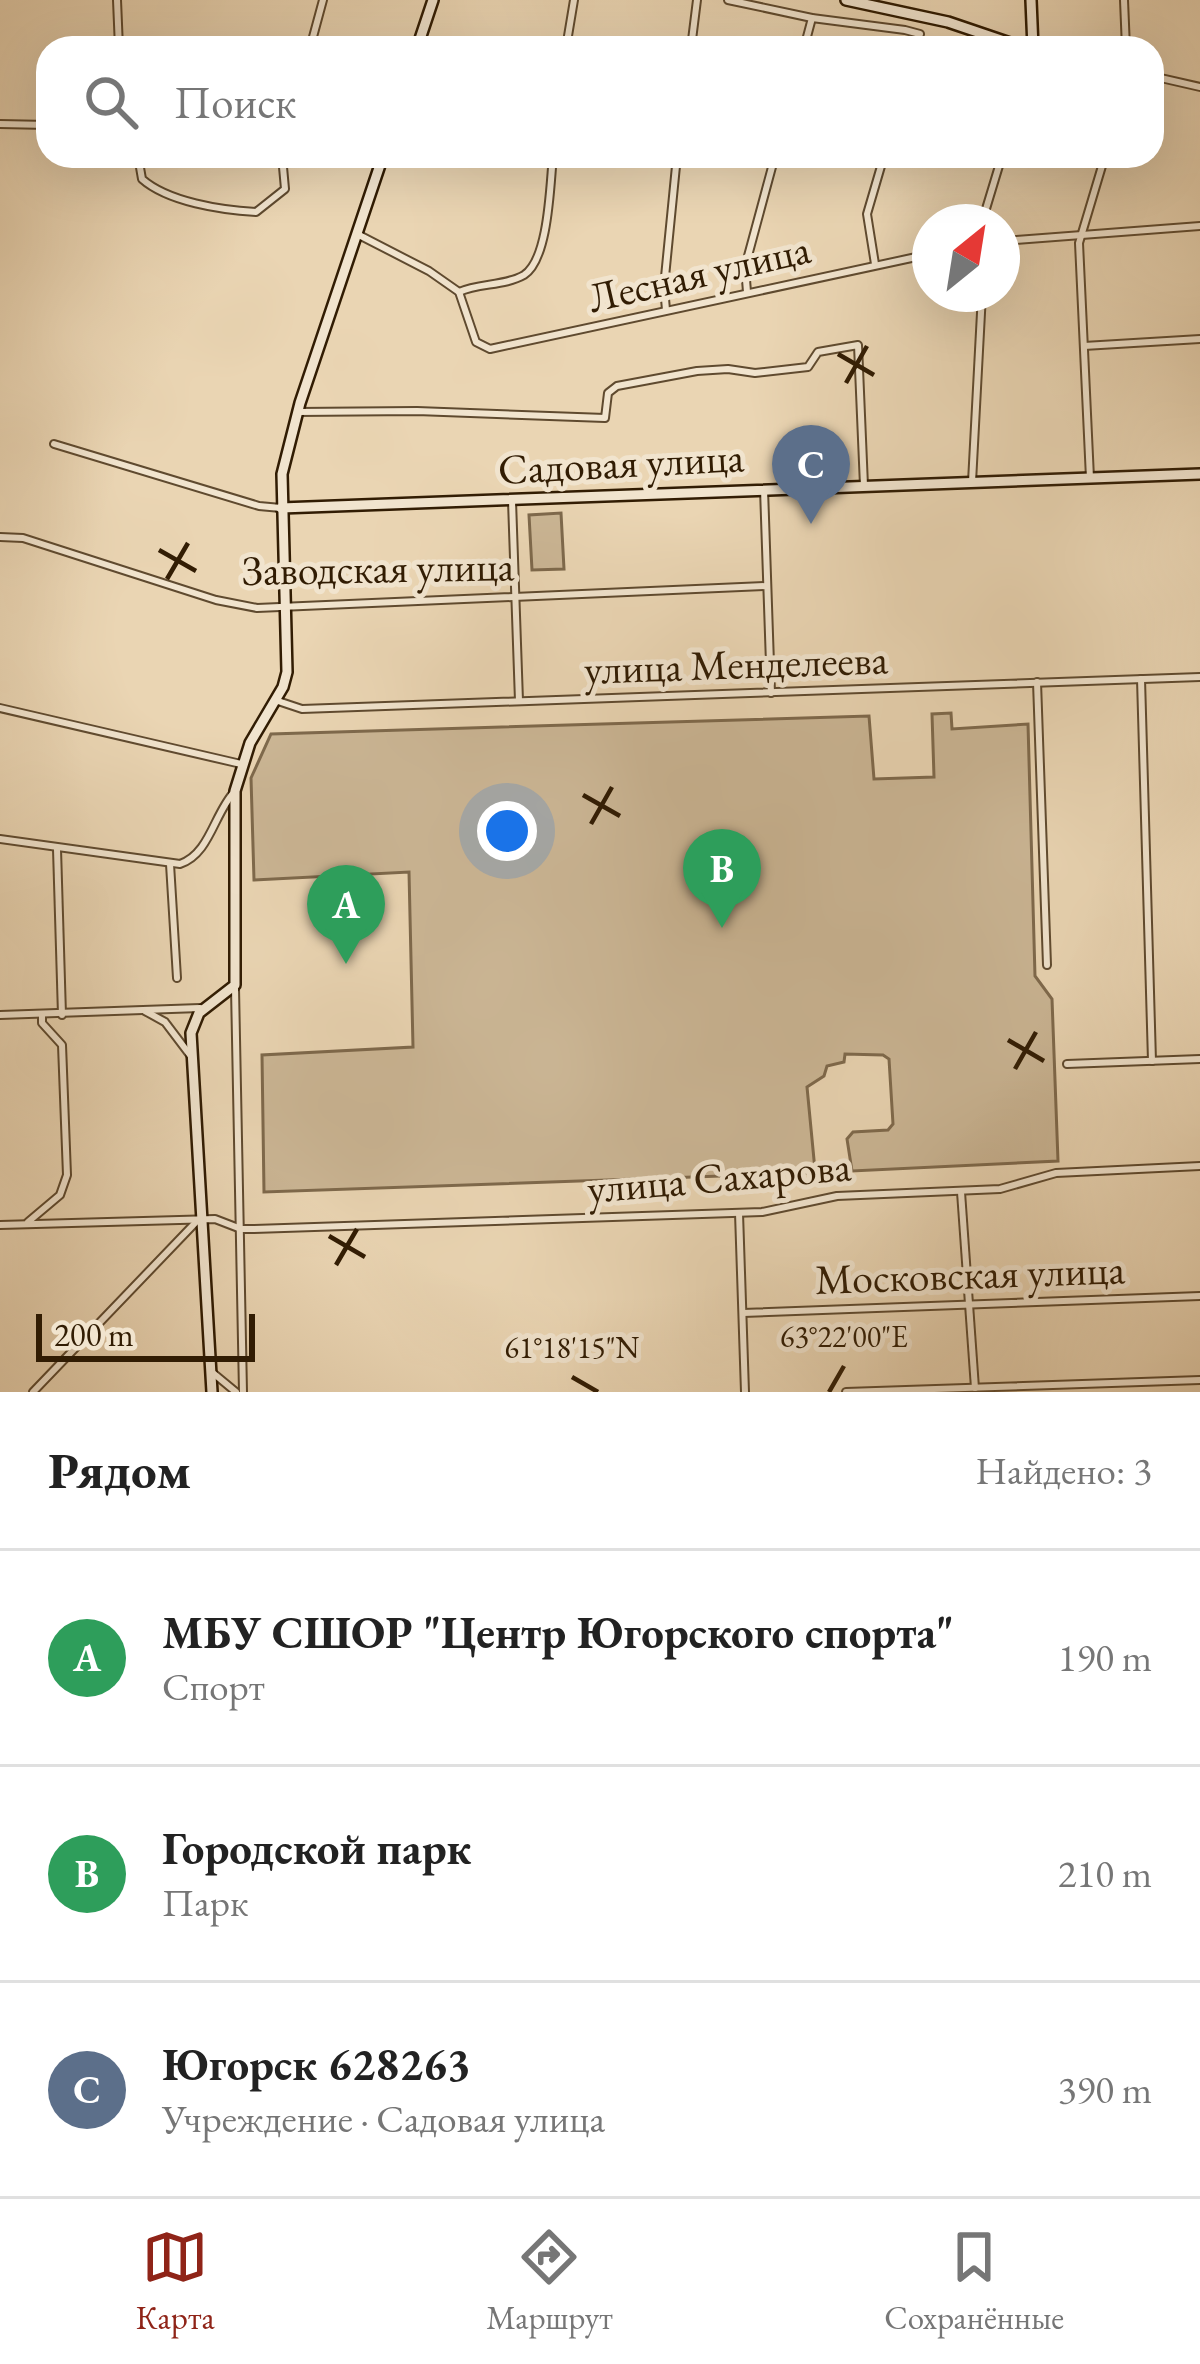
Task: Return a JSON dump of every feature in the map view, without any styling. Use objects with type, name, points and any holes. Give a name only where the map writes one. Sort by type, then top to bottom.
[{"type":"street","points":[[117,0],[118,36]]},
{"type":"street","points":[[313,36],[323,0]]},
{"type":"street","points":[[421,36],[433,0]]},
{"type":"street","points":[[568,36],[574,0]]},
{"type":"street","points":[[692,36],[697,0]]},
{"type":"street","points":[[728,0],[919,36]]},
{"type":"street","points":[[846,0],[992,36]]},
{"type":"street","points":[[1030,36],[1031,0]]},
{"type":"street","points":[[1124,0],[1126,36]]},
{"type":"street","points":[[807,36],[812,18]]},
{"type":"street","points":[[1164,79],[1200,87]]},
{"type":"street","points":[[0,124],[36,125]]},
{"type":"street","points":[[139,168],[146,184],[212,206],[256,212],[285,188],[283,168]]},
{"type":"street","points":[[211,1371],[240,1392],[235,791],[241,764],[287,672],[282,474],[297,412],[379,168]]},
{"type":"street","points":[[358,235],[459,292],[518,277],[532,267],[545,226],[552,168]]},
{"type":"street","points":[[666,310],[676,168]]},
{"type":"street","points":[[747,292],[746,267],[772,168]]},
{"type":"street","points":[[875,265],[867,214],[880,168]]},
{"type":"street","points":[[987,204],[998,168]]},
{"type":"street","points":[[1090,479],[1078,255],[1101,168]]},
{"type":"street","points":[[1020,239],[1200,226]]},
{"type":"street","name":"Лесная улица","points":[[459,292],[473,335],[481,346],[498,348],[912,258]]},
{"type":"street","points":[[972,482],[981,312]]},
{"type":"street","points":[[1084,346],[1200,339]]},
{"type":"street","points":[[297,412],[605,418],[608,393],[617,386],[697,371],[755,373],[808,367],[818,352],[858,345],[864,485]]},
{"type":"street","name":"Садовая улица","points":[[54,443],[259,506],[281,508],[1200,474]]},
{"type":"street","points":[[764,489],[771,693]]},
{"type":"street","points":[[512,501],[519,701]]},
{"type":"street","name":"Заводская улица","points":[[0,537],[23,538],[231,604],[285,607],[766,586]]},
{"type":"street","name":"улица Менделеева","points":[[275,700],[302,709],[1200,677]]},
{"type":"street","points":[[1141,679],[1152,1061]]},
{"type":"street","points":[[1036,682],[1048,965]]},
{"type":"street","points":[[0,708],[241,764]]},
{"type":"street","points":[[0,839],[170,864],[188,862],[235,791]]},
{"type":"street","points":[[57,848],[62,1015]]},
{"type":"street","points":[[170,864],[176,978]]},
{"type":"street","points":[[212,1392],[192,1027],[205,1008],[235,985]]},
{"type":"street","points":[[0,1015],[205,1008]]},
{"type":"street","points":[[141,1010],[165,1022],[192,1058]]},
{"type":"street","points":[[27,1224],[60,1195],[67,1175],[62,1045],[41,1016]]},
{"type":"street","points":[[1066,1064],[1200,1059]]},
{"type":"street","name":"улица Сахарова","points":[[0,1226],[200,1219],[222,1220],[241,1229],[739,1213],[837,1196],[1000,1189],[1056,1173],[1200,1166]]},
{"type":"street","points":[[961,1192],[975,1390]]},
{"type":"street","points":[[739,1213],[746,1392]]},
{"type":"street","points":[[33,1392],[200,1219]]},
{"type":"street","name":"Московская улица","points":[[743,1313],[1200,1295]]},
{"type":"street","points":[[846,1392],[1200,1380]]},
{"type":"shaded area","points":[[561,513],[564,569],[532,570],[529,515]]},
{"type":"shaded area","points":[[951,713],[952,729],[1028,724],[1035,976],[1052,999],[1058,1161],[852,1171],[847,1139],[853,1132],[888,1130],[893,1124],[889,1059],[845,1054],[844,1062],[827,1066],[824,1076],[807,1087],[815,1170],[809,1173],[264,1192],[262,1055],[413,1047],[409,872],[254,880],[251,778],[271,734],[869,716],[874,779],[934,777],[932,714]]},
{"type":"place","name":"Югорск 628263","points":[[811,524]]},
{"type":"place","name":"Городской парк","points":[[722,928]]},
{"type":"place","name":"МБУ СШОР \"Центр Югорского спорта\"","points":[[346,964]]}]
